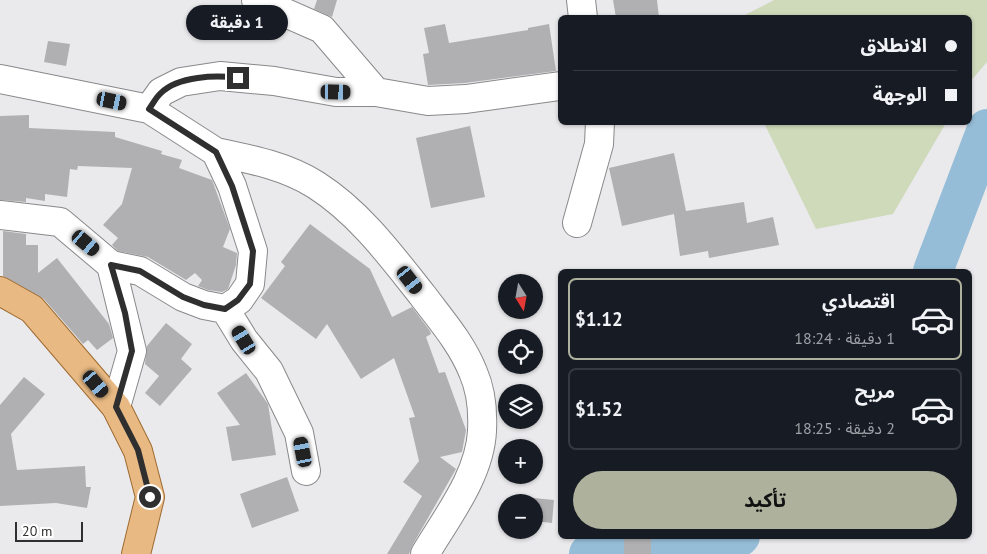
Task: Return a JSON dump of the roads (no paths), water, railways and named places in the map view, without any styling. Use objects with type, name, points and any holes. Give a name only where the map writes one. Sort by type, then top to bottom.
[{"type":"main road","points":[[0,291],[32,309],[116,407],[138,450],[150,497],[136,554]]},
{"type":"street","points":[[256,0],[322,29],[376,92]]},
{"type":"street","points":[[581,0],[584,15]]},
{"type":"street","points":[[149,109],[161,92],[175,85],[220,76],[274,81],[336,92],[376,92],[428,101],[466,99],[558,86]]},
{"type":"street","points":[[0,79],[149,109],[216,152],[263,161],[316,185],[354,217],[383,245],[448,328],[473,372],[482,407],[482,434],[474,469],[425,554]]},
{"type":"street","points":[[577,223],[599,144],[600,125]]},
{"type":"street","points":[[0,215],[60,222],[111,265],[140,271],[183,297],[204,305],[225,309],[238,300],[250,284],[253,251],[232,186],[216,152]]},
{"type":"street","points":[[111,265],[125,313],[132,351],[116,407]]},
{"type":"street","points":[[225,309],[244,340],[270,371],[299,433],[306,471]]},
{"type":"waterway","points":[[934,269],[987,129]]},
{"type":"waterway","points":[[589,554],[604,539]]},
{"type":"waterway","points":[[621,539],[719,552],[736,539]]}]
